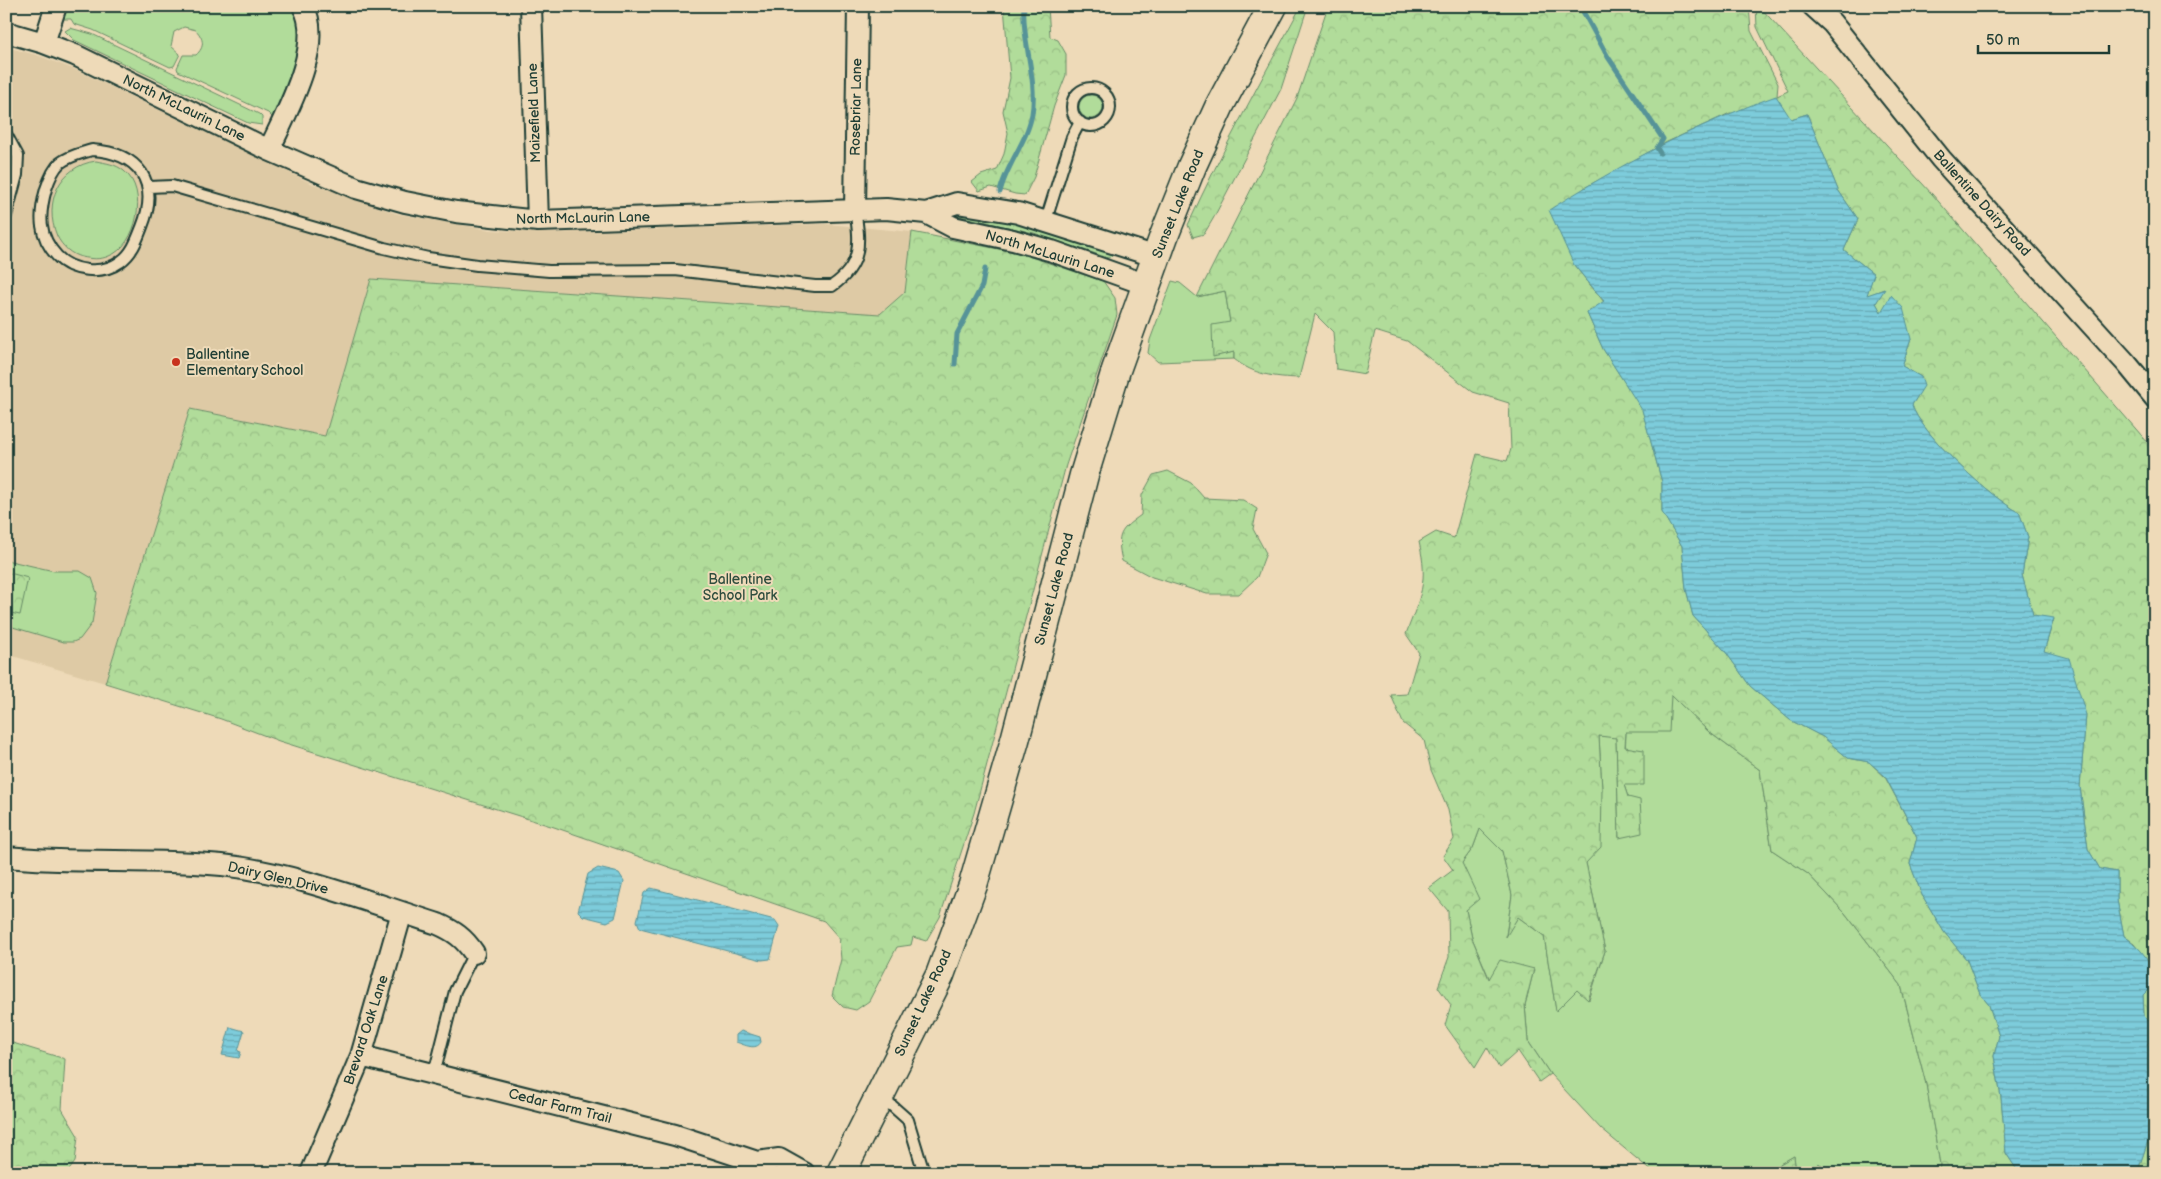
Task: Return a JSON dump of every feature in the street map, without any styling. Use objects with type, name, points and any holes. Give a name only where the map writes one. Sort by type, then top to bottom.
[{"type":"main road","name":"Sunset Lake Road","points":[[841,1173],[878,1094],[940,975],[973,885],[1014,740],[1098,425],[1146,285],[1192,166],[1220,105],[1273,6]]},
{"type":"street","points":[[44,42],[56,6]]},
{"type":"street","points":[[269,150],[304,69],[308,53],[310,34],[303,6]]},
{"type":"street","name":"Maizefield Lane","points":[[530,6],[538,221]]},
{"type":"street","name":"Rosebriar Lane","points":[[855,209],[858,6]]},
{"type":"street","name":"Ballentine Dairy Road","points":[[1813,6],[1832,23],[1941,159],[2127,364],[2155,398]]},
{"type":"street","name":"North McLaurin Lane","points":[[6,32],[44,42],[84,59],[269,150],[356,188],[405,202],[456,212],[538,221],[855,209],[926,213],[957,203],[1018,213],[1046,220],[1157,257]]},
{"type":"street","name":"North McLaurin Lane","points":[[926,213],[953,227],[997,236],[1052,251],[1146,285]]},
{"type":"street","name":"Dairy Glen Drive","points":[[6,857],[78,862],[225,866],[286,877],[402,912],[452,930],[465,940],[474,953]]},
{"type":"street","name":"Brevard Oak Lane","points":[[311,1173],[361,1056],[402,912]]},
{"type":"street","name":"Cedar Farm Trail","points":[[361,1056],[707,1144],[760,1167],[779,1160],[804,1173]]},
{"type":"lane","points":[[1046,220],[1072,137],[1080,122]]},
{"type":"lane","points":[[6,134],[18,156],[17,175],[6,216]]},
{"type":"lane","points":[[92,150],[108,151],[126,158],[142,171],[149,187],[150,202],[135,246],[120,262],[101,270],[80,269],[60,259],[48,246],[42,226],[40,210],[49,178],[60,163],[76,154],[92,150]]},
{"type":"lane","points":[[149,187],[172,186],[384,248],[428,258],[477,265],[549,271],[675,270],[815,286],[832,286],[853,268],[859,236],[855,209]]},
{"type":"lane","points":[[434,1074],[455,990],[474,953]]},
{"type":"lane","points":[[878,1094],[908,1120],[924,1173]]},
{"type":"shaded area","name":"Ballentine Elementary School","points":[[6,47],[37,55],[76,70],[313,184],[398,214],[491,230],[549,233],[827,224],[912,232],[905,292],[880,314],[371,279],[325,436],[190,409],[105,683],[6,654]]},
{"type":"green space","points":[[66,6],[294,6],[301,33],[297,64],[274,119],[268,113],[178,71],[177,68],[183,55],[196,55],[201,49],[202,40],[196,30],[184,27],[174,32],[171,46],[180,54],[174,66],[170,67],[93,30],[74,24],[71,19],[62,19]]},
{"type":"green space","points":[[1004,6],[1048,6],[1050,37],[1058,40],[1066,54],[1066,75],[1054,106],[1034,177],[1025,195],[991,187],[979,191],[972,182],[981,175],[997,170],[1004,154],[1008,133],[1003,111],[1010,78]]},
{"type":"green space","points":[[1301,6],[1308,6],[1281,89],[1213,219],[1204,234],[1193,237],[1188,225],[1201,197]]},
{"type":"green space","points":[[1328,6],[1749,6],[1751,31],[1778,84],[1777,96],[1788,91],[1757,27],[1756,6],[1759,6],[1932,194],[2155,451],[2155,972],[2134,943],[2124,936],[2117,900],[2117,872],[2100,869],[2088,849],[2080,787],[2086,715],[2044,651],[2054,619],[2033,615],[2022,575],[2028,537],[2019,512],[1992,494],[1958,464],[1942,448],[1918,417],[1912,405],[1921,377],[1902,366],[1911,339],[1881,312],[1876,303],[1884,289],[1866,296],[1874,274],[1844,250],[1858,219],[1838,190],[1807,114],[1791,119],[1730,113],[1667,142],[1584,188],[1574,265],[1604,302],[1587,313],[1603,349],[1642,409],[1662,482],[1662,512],[1682,546],[1686,589],[1693,616],[1725,651],[1750,686],[1790,720],[1823,737],[1848,758],[1869,762],[1885,777],[1917,837],[1910,864],[1922,895],[1944,932],[1967,960],[1980,994],[1989,1005],[1999,1036],[1994,1056],[2001,1097],[2006,1153],[2019,1173],[1939,1173],[1940,1164],[1926,1084],[1901,985],[1845,913],[1808,874],[1772,850],[1760,770],[1709,732],[1671,695],[1669,732],[1626,732],[1625,747],[1644,750],[1644,785],[1624,785],[1628,797],[1640,800],[1642,833],[1619,838],[1616,738],[1599,736],[1602,790],[1601,847],[1586,863],[1605,951],[1588,1000],[1577,990],[1556,1011],[1544,936],[1518,917],[1506,937],[1512,895],[1502,851],[1480,829],[1473,848],[1462,863],[1479,899],[1466,910],[1472,938],[1489,979],[1500,960],[1534,969],[1525,1005],[1528,1041],[1550,1074],[1539,1082],[1518,1051],[1499,1068],[1487,1047],[1475,1067],[1445,1025],[1451,1005],[1438,987],[1449,957],[1448,911],[1429,888],[1453,870],[1443,856],[1454,839],[1448,810],[1431,770],[1424,740],[1403,723],[1391,695],[1407,694],[1419,653],[1406,634],[1422,590],[1423,568],[1419,542],[1436,532],[1454,538],[1477,454],[1507,461],[1511,449],[1509,403],[1473,392],[1407,341],[1375,331],[1365,374],[1336,369],[1333,332],[1315,314],[1299,378],[1273,376],[1257,372],[1234,359],[1234,352],[1213,357],[1212,325],[1230,322],[1225,291],[1197,297],[1297,98]]},
{"type":"green space","points":[[70,28],[92,34],[259,114],[262,117],[262,125],[248,123],[74,40],[65,31]]},
{"type":"green space","points":[[1091,95],[1099,99],[1103,107],[1099,115],[1091,119],[1083,115],[1079,107],[1083,99]]},
{"type":"green space","points":[[96,161],[114,165],[124,171],[132,180],[138,204],[133,230],[127,241],[119,250],[109,256],[95,259],[78,256],[64,247],[57,236],[53,224],[52,211],[53,199],[57,188],[64,178],[72,170],[83,164]]},
{"type":"green space","points":[[954,212],[1001,217],[1113,252],[1113,255],[1108,258],[1034,233],[955,215]]},
{"type":"green space","name":"Ballentine School Park","points":[[912,232],[1019,253],[1103,281],[1115,298],[1117,315],[1066,465],[974,813],[940,917],[926,941],[913,937],[911,945],[897,947],[869,1001],[856,1010],[843,1007],[832,996],[841,959],[839,938],[824,921],[554,827],[279,741],[221,719],[105,683],[190,409],[325,436],[371,279],[880,314],[905,292]]},
{"type":"green space","points":[[1172,281],[1180,283],[1197,297],[1225,291],[1230,322],[1214,356],[1234,352],[1234,359],[1158,362],[1148,353],[1150,340]]},
{"type":"green space","points":[[1168,471],[1191,483],[1204,498],[1243,500],[1257,509],[1253,529],[1266,553],[1257,577],[1239,594],[1207,594],[1152,577],[1122,561],[1119,545],[1121,534],[1128,525],[1141,515],[1142,495],[1153,475]]},
{"type":"green space","points":[[6,560],[54,571],[80,571],[92,578],[97,593],[92,623],[80,639],[73,642],[63,642],[6,625]]},
{"type":"green space","points":[[6,572],[28,578],[20,615],[6,612]]},
{"type":"green space","points":[[1670,694],[1709,732],[1760,770],[1772,850],[1808,874],[1845,913],[1901,985],[1926,1084],[1940,1164],[1939,1173],[1830,1173],[1830,1170],[1818,1163],[1815,1173],[1796,1173],[1794,1156],[1780,1164],[1777,1173],[1654,1173],[1601,1129],[1550,1074],[1528,1041],[1525,1005],[1534,969],[1490,980],[1472,938],[1466,910],[1462,863],[1473,848],[1480,829],[1502,851],[1512,895],[1506,935],[1518,917],[1544,936],[1556,1010],[1577,990],[1589,1000],[1605,951],[1586,863],[1602,790],[1599,736],[1616,737],[1619,837],[1628,797],[1624,785],[1626,731]]},
{"type":"green space","points":[[2155,983],[2155,1028],[2144,1016],[2143,995]]},
{"type":"green space","points":[[13,1043],[65,1059],[62,1109],[78,1136],[75,1162],[67,1173],[12,1173],[10,1168],[10,1146],[6,1131],[6,1045]]},
{"type":"green space","points":[[2155,1077],[2155,1173],[2137,1173],[2153,1126]]},
{"type":"green space","points":[[1794,1156],[1796,1173],[1777,1173],[1780,1164]]},
{"type":"green space","points":[[1818,1163],[1830,1170],[1830,1173],[1815,1173]]},
{"type":"green space","points":[[130,1169],[137,1173],[102,1173],[103,1171]]},
{"type":"water","points":[[1135,6],[1163,6],[1156,10],[1145,12]]},
{"type":"water","points":[[1776,96],[1791,119],[1807,114],[1838,190],[1858,219],[1844,250],[1874,274],[1867,295],[1885,289],[1876,303],[1881,312],[1891,295],[1903,308],[1911,339],[1902,366],[1921,377],[1924,386],[1912,405],[1918,417],[1942,448],[1958,464],[1992,494],[2019,512],[2028,537],[2022,575],[2033,615],[2054,618],[2044,651],[2069,658],[2086,715],[2080,787],[2088,849],[2100,869],[2117,872],[2117,900],[2124,936],[2135,945],[2149,962],[2155,983],[2143,995],[2144,1016],[2155,1028],[2155,1037],[2147,1044],[2155,1054],[2153,1126],[2137,1173],[2019,1173],[2006,1153],[2001,1097],[1994,1056],[1999,1036],[1989,1005],[1980,994],[1967,960],[1944,932],[1922,895],[1910,864],[1917,837],[1885,776],[1869,762],[1848,758],[1823,737],[1790,720],[1750,686],[1725,651],[1693,616],[1686,589],[1682,546],[1662,512],[1662,482],[1642,410],[1603,349],[1587,313],[1604,301],[1574,265],[1549,210],[1631,161],[1716,120]]},
{"type":"water","points":[[598,868],[619,873],[624,881],[615,918],[607,922],[583,916],[578,911],[588,874]]},
{"type":"water","points":[[651,888],[775,920],[779,926],[770,959],[762,960],[640,928],[637,921],[644,893]]},
{"type":"water","points":[[230,1027],[244,1031],[238,1051],[241,1052],[239,1058],[222,1055]]},
{"type":"water","points":[[741,1031],[760,1037],[761,1042],[753,1047],[736,1042],[736,1035]]},
{"type":"waterway","points":[[1000,192],[1007,172],[1026,134],[1032,114],[1033,87],[1025,31],[1024,6]]},
{"type":"waterway","points":[[1580,6],[1608,57],[1663,139],[1657,148],[1660,153]]},
{"type":"waterway","points":[[955,364],[957,334],[982,286],[985,269]]},
{"type":"place","name":"Ballentine Elementary School","points":[[176,362]]}]
